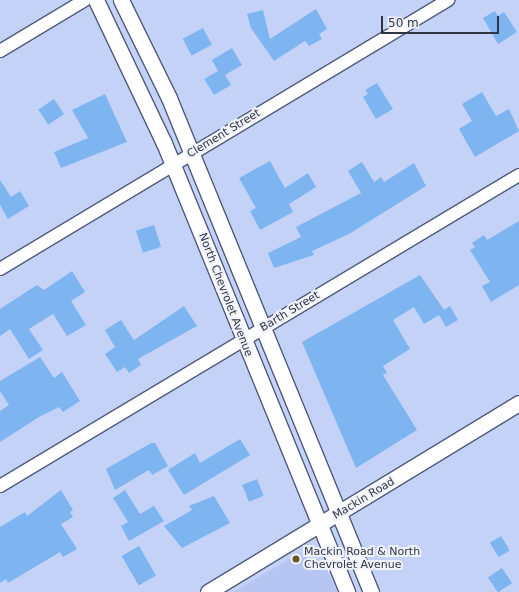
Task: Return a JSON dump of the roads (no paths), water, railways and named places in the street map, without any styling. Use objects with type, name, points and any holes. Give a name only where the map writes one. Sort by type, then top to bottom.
[{"type":"street","points":[[0,51],[85,0]]},
{"type":"street","name":"North Chevrolet Avenue","points":[[96,0],[173,165],[347,592]]},
{"type":"street","name":"North Chevrolet Avenue","points":[[121,0],[158,73],[371,592]]},
{"type":"street","name":"Clement Street","points":[[0,269],[448,0]]},
{"type":"street","name":"Barth Street","points":[[0,486],[519,175]]},
{"type":"street","name":"Mackin Road","points":[[208,592],[339,514],[519,403]]},
{"type":"place","name":"Mackin Road & North Chevrolet Avenue","points":[[296,559]]}]
